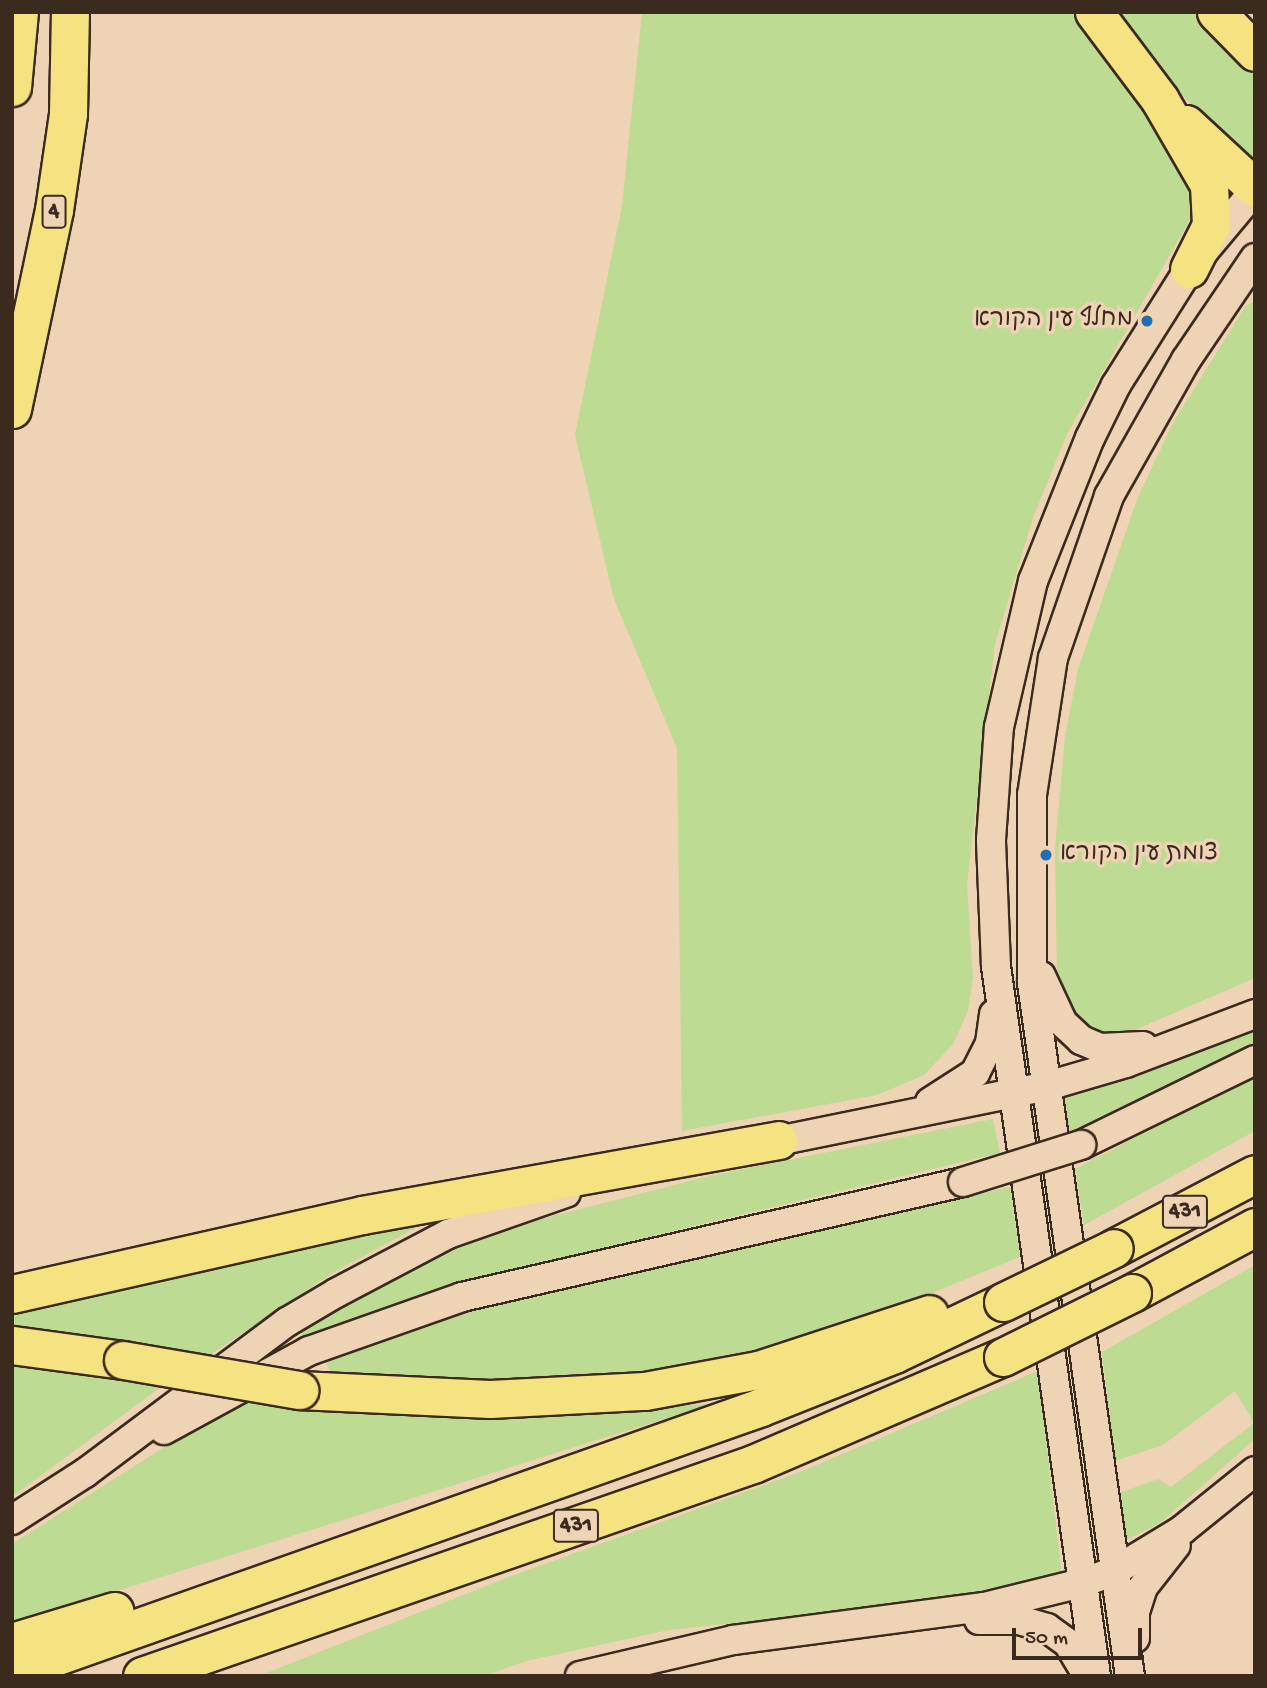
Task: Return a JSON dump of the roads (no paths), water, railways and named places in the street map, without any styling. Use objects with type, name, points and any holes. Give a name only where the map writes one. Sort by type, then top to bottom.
[{"type":"highway","points":[[12,87],[19,12]]},
{"type":"highway","name":"4","points":[[12,409],[54,210],[68,114],[69,12]]},
{"type":"highway","points":[[1094,12],[1160,100],[1209,185],[1213,204],[1211,225],[1189,269]]},
{"type":"highway","points":[[1216,12],[1255,52]]},
{"type":"highway","points":[[1160,100],[1255,189]]},
{"type":"highway","points":[[12,1294],[362,1215],[778,1140]]},
{"type":"highway","name":"431","points":[[12,1672],[405,1530],[761,1407],[894,1354],[1001,1296],[1104,1253],[1255,1174]]},
{"type":"highway","name":"431","points":[[142,1676],[753,1464],[1003,1357],[1132,1293],[1251,1229]]},
{"type":"highway","points":[[12,1345],[123,1360],[299,1390],[489,1399],[645,1391],[718,1380],[795,1360],[1001,1296]]},
{"type":"highway","points":[[221,1676],[687,1488]]},
{"type":"highway","points":[[12,1642],[405,1530]]},
{"type":"main road","points":[[901,1115],[960,1087],[985,1059],[993,1023],[996,966],[993,782],[999,727],[1018,634],[1033,581],[1090,438],[1116,385],[1189,269],[1255,189]]},
{"type":"main road","points":[[1132,1676],[1113,1572],[1044,1087],[1031,937],[1037,752],[1053,658],[1071,597],[1129,457],[1223,303],[1255,258]]},
{"type":"main road","points":[[1223,303],[1255,280]]},
{"type":"main road","points":[[1031,937],[1046,994],[1063,1023],[1088,1045],[1133,1048],[1218,1030]]},
{"type":"main road","points":[[996,966],[1096,1676]]},
{"type":"main road","points":[[12,1520],[85,1473],[287,1322],[383,1265],[517,1207],[778,1140],[1044,1087],[1218,1030],[1255,1014]]},
{"type":"main road","points":[[85,1473],[309,1351],[378,1324],[462,1297],[963,1182],[1081,1145],[1255,1060]]},
{"type":"main road","points":[[1132,1676],[1135,1612],[1143,1587],[1163,1558],[1255,1471]]},
{"type":"main road","points":[[580,1676],[709,1645],[984,1607],[1082,1583],[1113,1572],[1213,1508]]},
{"type":"main road","points":[[882,1619],[1033,1623],[1068,1643],[1088,1676]]},
{"type":"place","name":"מחלף עין הקורא","points":[[1147,321]]},
{"type":"place","name":"צומת עין הקורא","points":[[1046,855]]}]
